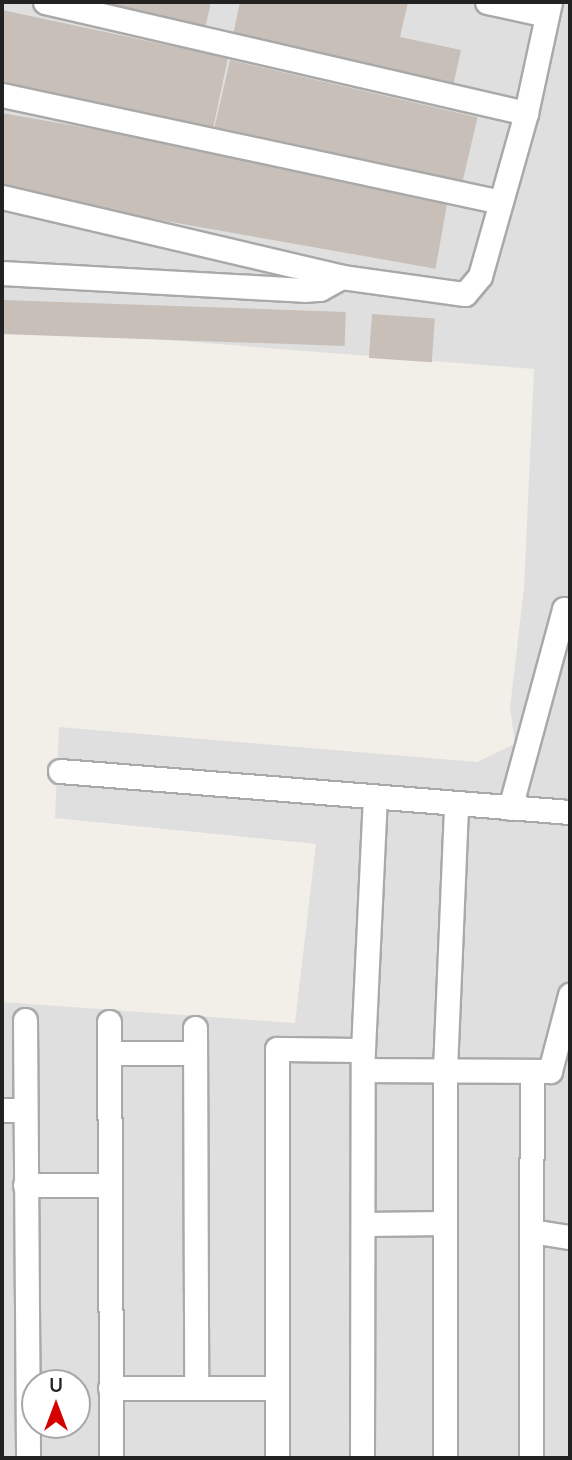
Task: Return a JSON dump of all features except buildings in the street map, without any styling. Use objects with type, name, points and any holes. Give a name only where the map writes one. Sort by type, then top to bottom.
[{"type":"street","points":[[45,2],[526,113]]},
{"type":"street","points":[[2,197],[342,277],[465,294],[480,276],[526,113],[548,9],[487,2]]},
{"type":"street","points":[[2,95],[501,202]]},
{"type":"street","points":[[2,273],[304,290],[320,289],[342,277]]},
{"type":"street","points":[[510,807],[564,609],[570,611]]},
{"type":"street","points":[[60,771],[570,812]]},
{"type":"street","points":[[362,1458],[363,1060],[375,797]]},
{"type":"street","points":[[445,1458],[445,1070],[456,803]]},
{"type":"street","points":[[277,1458],[277,1049],[445,1070],[550,1071],[570,995]]},
{"type":"street","points":[[25,1020],[28,1458]]},
{"type":"street","points":[[109,1022],[110,1458]]},
{"type":"street","points":[[195,1028],[196,1388]]},
{"type":"street","points":[[109,1053],[195,1054]]},
{"type":"street","points":[[531,1458],[532,1071]]},
{"type":"street","points":[[2,1110],[25,1110]]},
{"type":"street","points":[[25,1185],[110,1185]]},
{"type":"street","points":[[363,1224],[445,1223]]},
{"type":"street","points":[[531,1231],[570,1237]]},
{"type":"street","points":[[110,1388],[275,1388]]},
{"type":"shaded area","points":[[2,2],[570,2],[570,1458],[2,1458],[2,1002],[295,1023],[316,844],[55,818],[59,727],[477,762],[515,744],[510,708],[524,588],[534,369],[2,327]]}]
